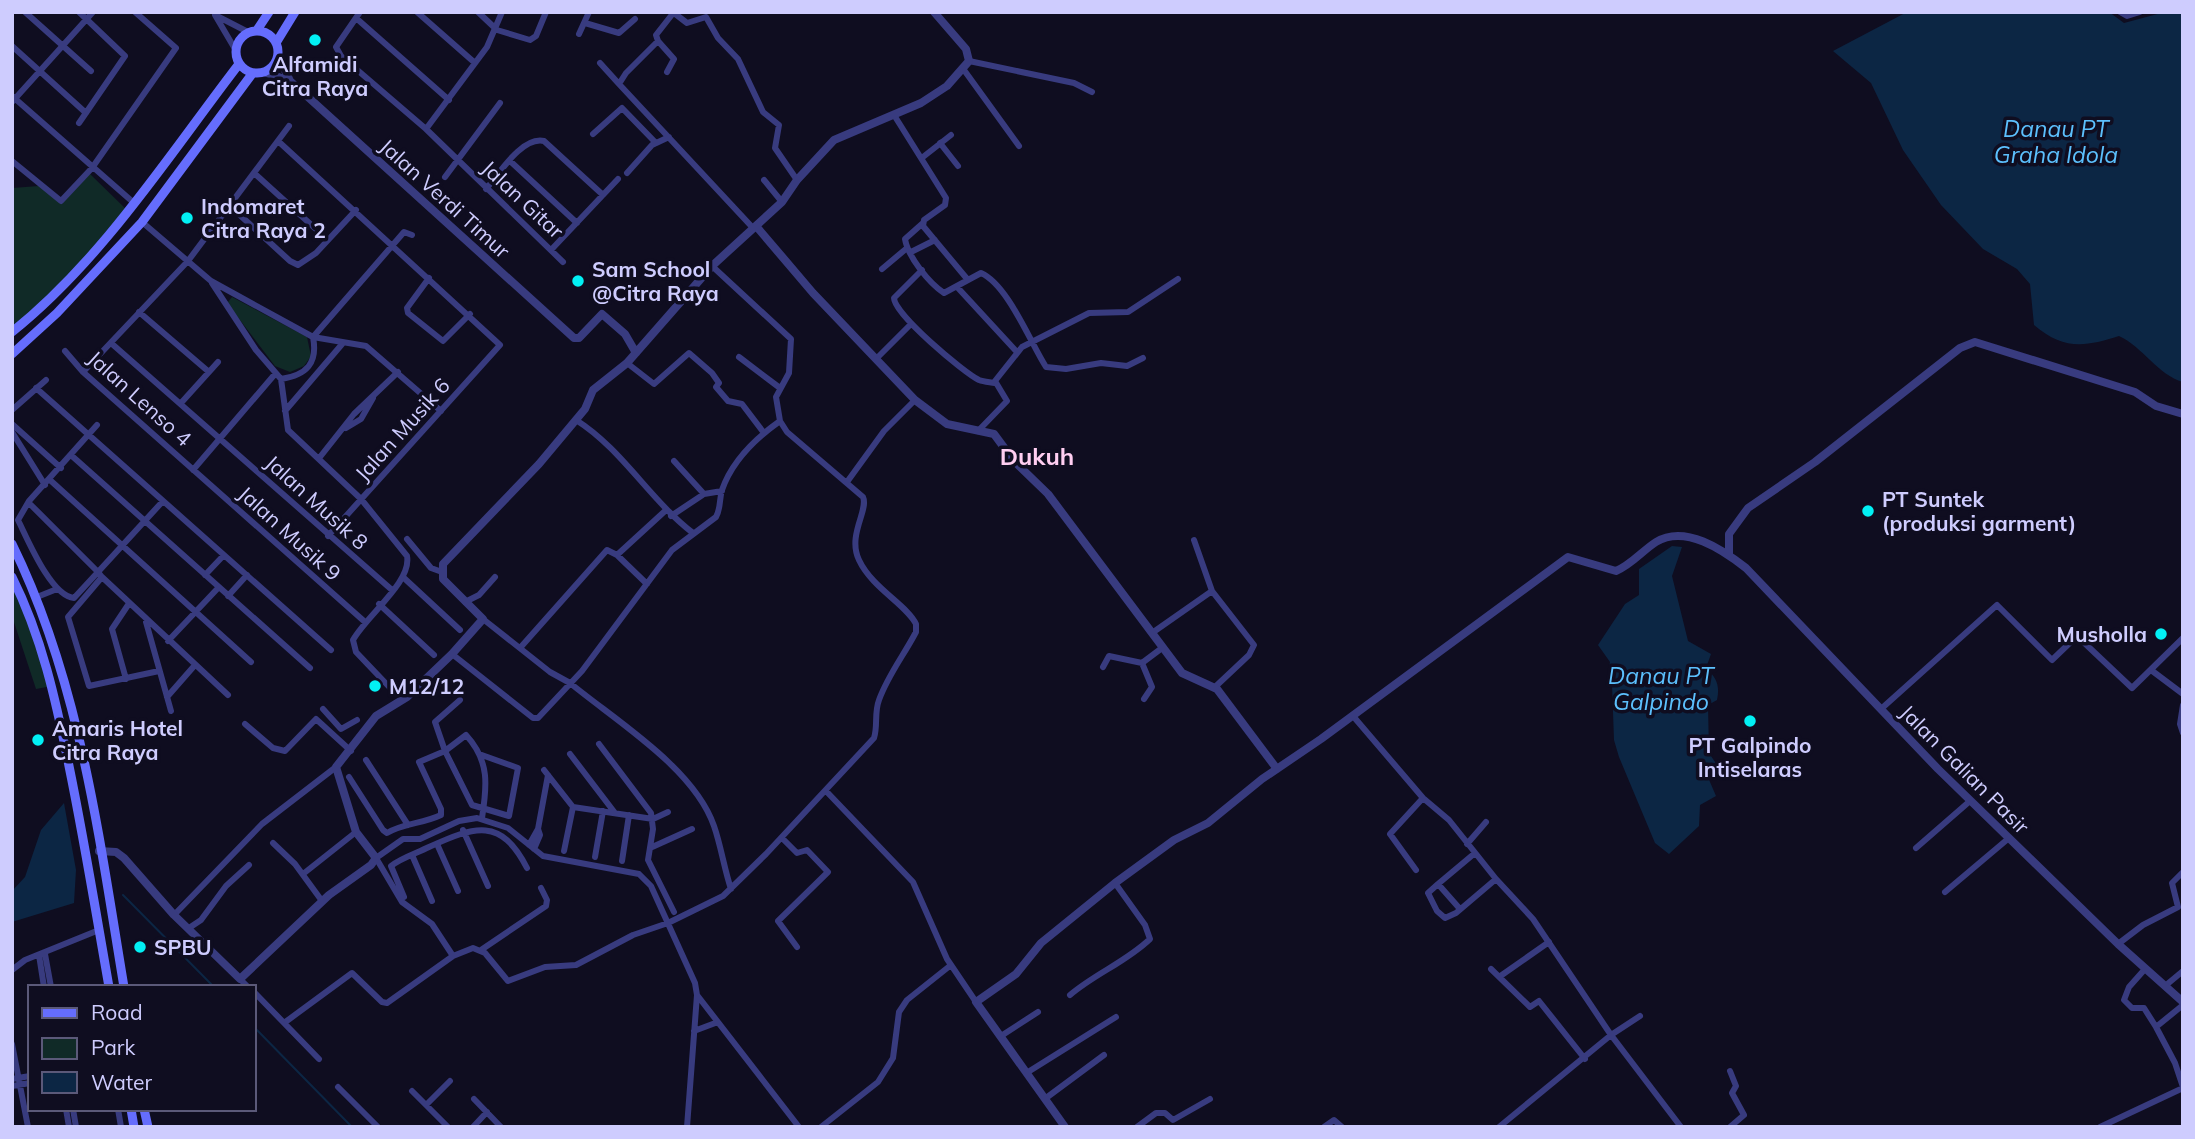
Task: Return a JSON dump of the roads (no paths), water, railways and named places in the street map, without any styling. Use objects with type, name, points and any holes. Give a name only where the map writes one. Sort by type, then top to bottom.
[{"type":"main road","points":[[252,74],[239,64],[235,49],[270,12]]},
{"type":"main road","points":[[276,43],[295,12]]},
{"type":"main road","points":[[12,354],[99,270],[142,222],[252,74],[264,72],[278,55],[276,43],[264,32],[252,31]]},
{"type":"main road","points":[[12,332],[86,258],[134,203],[239,64]]},
{"type":"main road","points":[[169,154],[180,157],[185,165]]},
{"type":"main road","points":[[86,258],[90,267],[99,270]]},
{"type":"main road","points":[[12,544],[37,597],[67,684],[124,985]]},
{"type":"main road","points":[[12,577],[47,663],[84,832],[109,985]]},
{"type":"main road","points":[[69,763],[83,761]]},
{"type":"main road","points":[[107,976],[122,973]]},
{"type":"street","points":[[25,12],[91,71]]},
{"type":"street","points":[[79,12],[124,53],[125,59],[79,123]]},
{"type":"street","points":[[93,12],[13,99],[134,203]]},
{"type":"street","points":[[12,161],[61,201],[92,167],[176,48],[135,12]]},
{"type":"street","points":[[417,12],[475,64]]},
{"type":"street","points":[[478,12],[496,30],[530,40],[536,36],[545,12]]},
{"type":"street","points":[[426,129],[475,64],[496,30],[502,12]]},
{"type":"street","points":[[579,34],[589,12]]},
{"type":"street","points":[[731,889],[714,827],[698,796],[676,771],[570,683],[550,672],[484,619],[443,579],[443,564],[539,464],[585,410],[593,390],[627,363],[712,267],[782,202],[797,180],[841,135],[894,115],[947,86],[964,70],[969,61],[966,49],[934,12]]},
{"type":"street","points":[[2120,12],[2127,16],[2140,12]]},
{"type":"street","points":[[667,72],[674,59],[658,41],[657,30],[674,13],[687,23],[706,17],[718,38],[738,59],[763,112],[779,125],[775,148],[797,180]]},
{"type":"street","points":[[213,14],[252,31]]},
{"type":"street","points":[[213,14],[235,49]]},
{"type":"street","name":"Jalan Gitar","points":[[449,100],[358,15],[339,41],[337,52],[426,129],[458,163],[563,262]]},
{"type":"street","points":[[585,23],[620,33],[635,19]]},
{"type":"street","points":[[619,84],[658,41]]},
{"type":"street","points":[[12,46],[86,113]]},
{"type":"street","name":"Jalan Verdi Timur","points":[[278,55],[290,81]]},
{"type":"street","points":[[969,61],[1074,83],[1092,92]]},
{"type":"street","points":[[600,63],[915,400],[940,421],[994,434],[1014,461],[1048,494],[1162,648],[1189,678],[1215,687],[1277,769]]},
{"type":"street","points":[[964,70],[1019,146]]},
{"type":"street","name":"Jalan Verdi Timur","points":[[264,72],[290,81],[577,339],[602,314],[625,334],[636,353]]},
{"type":"street","name":"Jalan Gitar","points":[[445,177],[500,103]]},
{"type":"street","points":[[593,134],[622,108],[656,143]]},
{"type":"street","points":[[894,115],[923,158],[946,201],[907,236],[909,250],[941,292],[958,288],[975,274],[984,273],[1017,315],[1044,363],[1051,369],[1090,363],[1127,366],[1143,358]]},
{"type":"street","points":[[83,372],[188,261],[289,126]]},
{"type":"street","points":[[923,158],[951,135]]},
{"type":"street","points":[[626,173],[656,143],[668,137]]},
{"type":"street","points":[[486,188],[524,145],[537,139],[544,141],[603,195]]},
{"type":"street","points":[[278,141],[470,314],[443,341],[408,313],[407,308],[429,278]]},
{"type":"street","points":[[940,143],[958,166]]},
{"type":"street","points":[[510,161],[577,223]]},
{"type":"street","points":[[254,173],[328,240]]},
{"type":"street","points":[[551,250],[618,179]]},
{"type":"street","points":[[764,180],[782,202]]},
{"type":"street","points":[[230,206],[290,261],[303,265],[356,210]]},
{"type":"street","points":[[142,222],[211,281],[313,337],[366,346],[442,411]]},
{"type":"street","points":[[923,223],[968,280]]},
{"type":"street","points":[[193,470],[278,377],[304,373],[316,357],[313,337],[406,231],[412,235]]},
{"type":"street","points":[[882,270],[909,250],[935,240]]},
{"type":"street","points":[[481,950],[508,981],[545,967],[576,965],[633,935],[668,923],[715,901],[731,889],[782,838],[874,738],[874,716],[879,698],[917,628],[914,620],[873,581],[857,556],[856,523],[866,501],[787,432],[780,421],[775,402],[789,373],[791,345],[788,334],[712,267]]},
{"type":"street","points":[[922,270],[894,299],[895,306],[911,324],[977,379],[995,383],[1007,401],[978,431]]},
{"type":"street","points":[[995,383],[1016,351],[1033,341],[1089,313],[1128,312],[1178,279]]},
{"type":"street","points":[[211,281],[278,377],[288,430],[320,457],[361,499],[407,556],[404,578],[379,604],[354,640],[356,652],[395,693]]},
{"type":"street","points":[[958,288],[1016,351]]},
{"type":"street","points":[[139,312],[209,372]]},
{"type":"street","name":"Jalan Musik 6","points":[[328,536],[500,345],[470,314]]},
{"type":"street","points":[[876,359],[911,324]]},
{"type":"street","points":[[976,1002],[1016,974],[1041,943],[1115,883],[1174,840],[1208,823],[1277,769],[1568,557],[1616,571],[1657,541],[1682,536],[1729,554],[1729,534],[1748,509],[1815,463],[1969,344],[1981,342],[2042,361],[2135,392],[2156,407],[2183,414]]},
{"type":"street","name":"Jalan Musik 8","points":[[111,343],[392,590]]},
{"type":"street","points":[[285,411],[343,343]]},
{"type":"street","name":"Jalan Lenso 4","points":[[65,352],[83,372],[193,470]]},
{"type":"street","points":[[627,363],[656,384],[689,353],[712,373],[719,383],[716,387],[725,399],[742,404],[764,433]]},
{"type":"street","points":[[739,357],[780,388]]},
{"type":"street","points":[[181,403],[218,362]]},
{"type":"street","points":[[320,457],[354,414],[398,372]]},
{"type":"street","points":[[12,410],[46,380]]},
{"type":"street","points":[[36,388],[331,650]]},
{"type":"street","points":[[847,482],[884,432],[915,400]]},
{"type":"street","points":[[576,420],[639,478],[668,513],[693,533]]},
{"type":"street","points":[[452,654],[535,719],[570,683],[672,550],[716,517],[722,491],[739,459],[780,421]]},
{"type":"street","points":[[12,424],[61,468]]},
{"type":"street","points":[[97,425],[18,520],[44,571],[64,596],[74,598],[100,575]]},
{"type":"street","points":[[12,432],[47,482],[122,545],[251,662]]},
{"type":"street","points":[[72,456],[310,668]]},
{"type":"street","points":[[674,461],[704,494]]},
{"type":"street","name":"Jalan Musik 9","points":[[193,470],[365,622]]},
{"type":"street","points":[[617,555],[668,513],[704,494],[722,491]]},
{"type":"street","points":[[159,671],[91,686],[86,684],[68,620],[69,615],[122,545],[163,500]]},
{"type":"street","points":[[30,504],[128,605],[228,695]]},
{"type":"street","points":[[407,539],[431,568],[442,572]]},
{"type":"street","points":[[1194,540],[1212,591],[1254,645],[1249,656],[1215,687]]},
{"type":"street","points":[[520,648],[607,550],[617,555],[647,584]]},
{"type":"street","name":"Jalan Galian Pasir","points":[[1729,554],[1805,626],[1970,801],[2183,1004]]},
{"type":"street","points":[[205,575],[224,555]]},
{"type":"street","points":[[228,596],[247,575]]},
{"type":"street","points":[[465,602],[479,595],[495,577]]},
{"type":"street","points":[[404,578],[460,630]]},
{"type":"street","points":[[168,641],[219,587]]},
{"type":"street","points":[[37,597],[57,589]]},
{"type":"street","points":[[1152,633],[1212,591]]},
{"type":"street","points":[[379,604],[434,655]]},
{"type":"street","points":[[126,679],[112,629],[128,605]]},
{"type":"street","points":[[1881,709],[1997,605],[2052,660],[2077,636],[2132,688],[2183,638]]},
{"type":"street","points":[[174,915],[262,824],[336,767],[376,716],[407,697],[484,619]]},
{"type":"street","points":[[145,620],[171,711]]},
{"type":"street","points":[[1103,667],[1109,656],[1142,663],[1162,648]]},
{"type":"street","points":[[1142,663],[1152,687],[1144,699]]},
{"type":"street","points":[[167,697],[195,665]]},
{"type":"street","points":[[2151,670],[2183,694]]},
{"type":"street","points":[[460,700],[435,722],[445,751],[472,805],[505,816],[511,814],[518,768],[479,754]]},
{"type":"street","points":[[2183,705],[2179,724],[2183,733]]},
{"type":"street","points":[[323,709],[341,729],[356,719],[367,730]]},
{"type":"street","points":[[1353,716],[1423,798],[1449,820],[1496,879],[1533,919],[1611,1035],[1681,1127]]},
{"type":"street","points":[[245,724],[272,748],[285,751],[316,719],[351,751]]},
{"type":"street","points":[[349,777],[387,833],[408,825],[420,825],[440,815],[441,809],[419,762],[445,751],[466,735],[479,754],[488,777],[482,818]]},
{"type":"street","points":[[599,744],[653,819],[648,860],[674,912]]},
{"type":"street","points":[[570,754],[615,813]]},
{"type":"street","points":[[366,760],[408,825]]},
{"type":"street","points":[[336,767],[356,832],[376,858],[402,902],[435,928],[453,956]]},
{"type":"street","points":[[531,847],[538,844],[546,772],[573,807],[653,819],[668,812]]},
{"type":"street","points":[[826,792],[877,841],[913,882],[951,965],[1065,1127]]},
{"type":"street","points":[[1416,870],[1390,834],[1423,798]]},
{"type":"street","points":[[1916,848],[1970,801]]},
{"type":"street","points":[[564,851],[573,807]]},
{"type":"street","points":[[595,857],[603,811]]},
{"type":"street","points":[[622,861],[629,815]]},
{"type":"street","points":[[240,979],[323,901],[403,839],[420,839],[459,821],[482,818],[508,828],[531,847],[557,861],[639,874],[651,886],[695,983],[697,995],[687,1127]]},
{"type":"street","points":[[459,821],[488,886]]},
{"type":"street","points":[[1467,844],[1486,822]]},
{"type":"street","points":[[650,848],[692,829]]},
{"type":"street","points":[[404,897],[391,866],[464,832],[493,831],[516,846],[527,868]]},
{"type":"street","points":[[303,874],[356,832]]},
{"type":"street","points":[[782,838],[797,853],[807,850],[828,872],[778,922],[797,947]]},
{"type":"street","points":[[1945,892],[2009,838]]},
{"type":"street","points":[[273,843],[303,874],[323,901]]},
{"type":"street","points":[[437,844],[458,891]]},
{"type":"street","points":[[99,851],[116,852],[124,858],[174,915],[246,985]]},
{"type":"street","points":[[1475,853],[1428,892],[1441,916],[1451,916],[1496,879]]},
{"type":"street","points":[[412,855],[432,901]]},
{"type":"street","points":[[189,928],[201,920],[226,886],[249,866]]},
{"type":"street","points":[[2118,944],[2143,925],[2178,907],[2172,883],[2183,872]]},
{"type":"street","points":[[1070,995],[1090,979],[1121,964],[1150,939],[1145,925],[1115,883]]},
{"type":"street","points":[[1438,884],[1460,909]]},
{"type":"street","points":[[284,1023],[347,974],[356,974],[382,1002],[387,1003],[462,950],[481,950],[546,906],[547,901],[541,888]]},
{"type":"street","points":[[12,970],[20,962],[99,930]]},
{"type":"street","points":[[1499,977],[1549,942]]},
{"type":"street","points":[[42,954],[44,985]]},
{"type":"street","points":[[42,954],[50,985]]},
{"type":"street","points":[[821,1127],[878,1082],[893,1058],[899,1012],[906,1000],[951,965]]},
{"type":"street","points":[[2100,1127],[2183,1087],[2175,1063],[2144,1008],[2132,1008],[2124,1000],[2129,988],[2145,968]]},
{"type":"street","points":[[1490,969],[1530,1007],[1539,1001],[1585,1059]]},
{"type":"street","points":[[2165,986],[2183,971]]},
{"type":"street","points":[[256,994],[319,1059]]},
{"type":"street","points":[[697,995],[799,1127]]},
{"type":"street","points":[[2156,1027],[2183,1004]]},
{"type":"street","points":[[1001,1036],[1038,1012]]},
{"type":"street","points":[[1499,1127],[1611,1035],[1640,1016]]},
{"type":"street","points":[[1028,1072],[1116,1017]]},
{"type":"street","points":[[694,1031],[718,1023]]},
{"type":"street","points":[[12,1044],[16,1082],[27,1127]]},
{"type":"street","points":[[1046,1098],[1104,1055]]},
{"type":"street","points":[[1730,1071],[1736,1086],[1732,1093],[1744,1115],[1730,1127]]},
{"type":"street","points":[[426,1105],[450,1082]]},
{"type":"street","points":[[338,1087],[378,1127]]},
{"type":"street","points":[[412,1091],[448,1127]]},
{"type":"street","points":[[474,1099],[501,1127]]},
{"type":"street","points":[[1173,1120],[1210,1099]]},
{"type":"street","points":[[472,1127],[487,1112]]},
{"type":"street","points":[[1137,1127],[1156,1113],[1165,1114],[1179,1127]]},
{"type":"street","points":[[1324,1127],[1334,1120],[1342,1127]]},
{"type":"water","name":"Danau PT Graha Idola","points":[[1907,12],[2109,12],[2124,23],[2165,12],[2183,12],[2183,382],[2166,373],[2119,336],[2075,344],[2055,339],[2034,325],[2030,284],[2017,269],[1983,249],[1941,205],[1903,150],[1871,83],[1833,51]]},
{"type":"water","name":"Danau PT Galpindo","points":[[1672,546],[1682,547],[1672,576],[1688,641],[1711,654],[1706,668],[1715,679],[1718,690],[1717,700],[1708,705],[1709,753],[1717,765],[1707,775],[1716,796],[1700,805],[1699,826],[1669,854],[1655,843],[1619,757],[1614,740],[1612,684],[1608,673],[1610,662],[1598,645],[1625,604],[1639,595],[1639,569]]},
{"type":"water","points":[[64,803],[76,870],[74,903],[12,922],[12,891],[25,877],[41,830]]},
{"type":"waterway","points":[[123,895],[212,985]]},
{"type":"waterway","points":[[256,1029],[352,1127]]},
{"type":"place","name":"Alfamidi Citra Raya","points":[[315,40]]},
{"type":"place","name":"Indomaret Citra Raya 2","points":[[187,218]]},
{"type":"place","name":"Sam School @Citra Raya","points":[[578,281]]},
{"type":"place","name":"PT Suntek (produksi garment)","points":[[1868,511]]},
{"type":"place","name":"Musholla","points":[[2161,634]]},
{"type":"place","name":"M12/12","points":[[375,686]]},
{"type":"place","name":"PT Galpindo Intiselaras","points":[[1750,721]]},
{"type":"place","name":"Amaris Hotel Citra Raya","points":[[38,740]]},
{"type":"place","name":"SPBU","points":[[140,947]]},
{"type":"district","name":"Dukuh","points":[[1037,456]]}]
